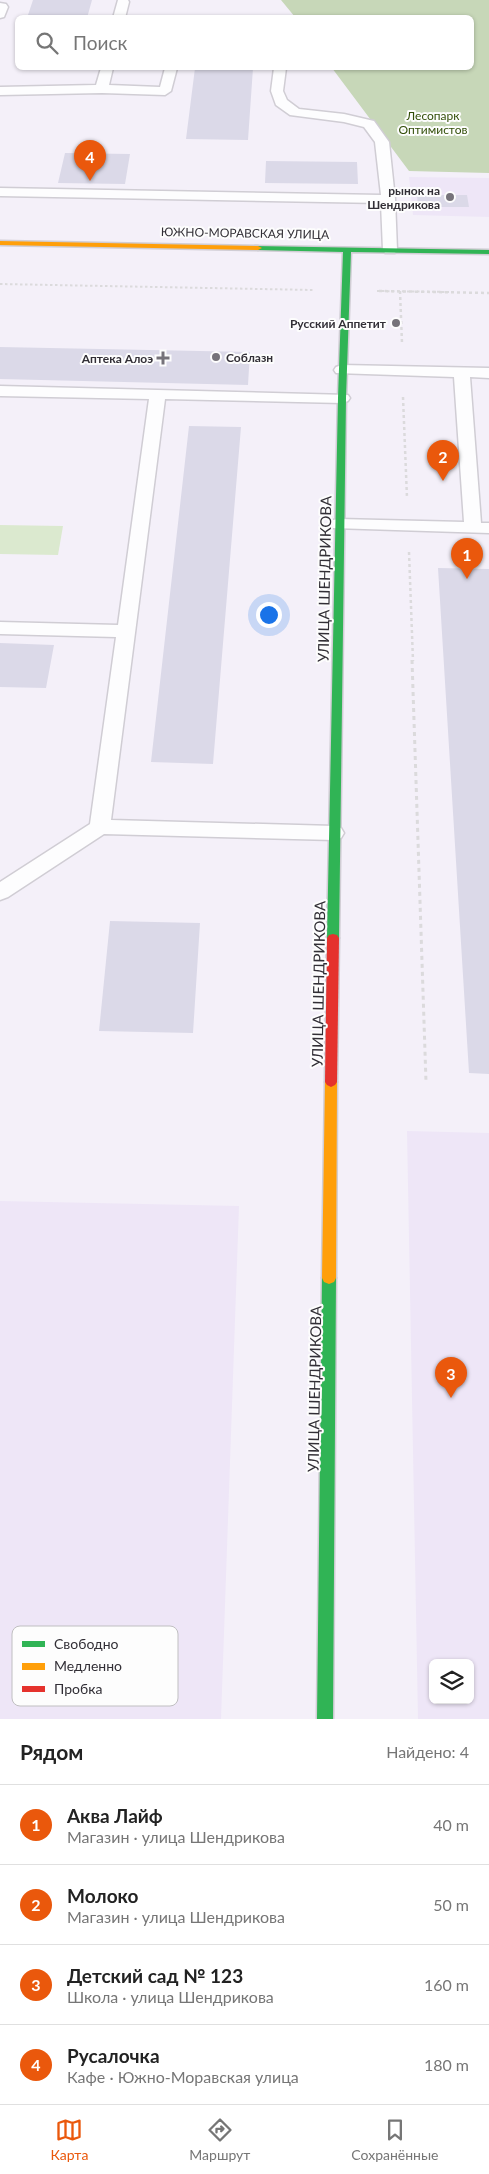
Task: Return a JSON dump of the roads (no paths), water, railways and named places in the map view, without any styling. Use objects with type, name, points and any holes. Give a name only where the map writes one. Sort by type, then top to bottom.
[{"type":"street","name":"ЮЖНО-МОРАВСКАЯ УЛИЦА","points":[[0,243],[489,252]]},
{"type":"street","name":"УЛИЦА ШЕНДРИКОВА","points":[[325,1719],[334,833],[342,370],[347,249]]},
{"type":"lane","points":[[120,15],[123,2]]},
{"type":"lane","points":[[0,7],[2,8],[0,14]]},
{"type":"lane","points":[[102,89],[107,70]]},
{"type":"lane","points":[[0,91],[102,89],[165,91],[171,70]]},
{"type":"lane","points":[[280,70],[277,91],[281,102],[295,112],[344,118],[369,124],[382,142],[388,199],[390,250]]},
{"type":"lane","points":[[0,192],[388,199]]},
{"type":"lane","points":[[342,370],[489,373]]},
{"type":"lane","points":[[340,524],[481,527],[462,372]]},
{"type":"lane","points":[[0,391],[342,398]]},
{"type":"lane","points":[[100,827],[158,394]]},
{"type":"lane","points":[[0,628],[125,632]]},
{"type":"lane","points":[[0,892],[100,827],[334,833]]},
{"type":"place","name":"Русалочка","points":[[90,181]]},
{"type":"place","name":"рынок на Шендрикова","points":[[450,197]]},
{"type":"place","name":"Русский Аппетит","points":[[396,323]]},
{"type":"place","name":"Соблазн","points":[[216,357]]},
{"type":"place","name":"Аптека Алоэ","points":[[163,358]]},
{"type":"place","name":"Молоко","points":[[443,481]]},
{"type":"place","name":"Аква Лайф","points":[[467,579]]},
{"type":"place","name":"Детский сад № 123","points":[[451,1398]]},
{"type":"park label","name":"Лесопарк Оптимистов","points":[[433,122]]}]
